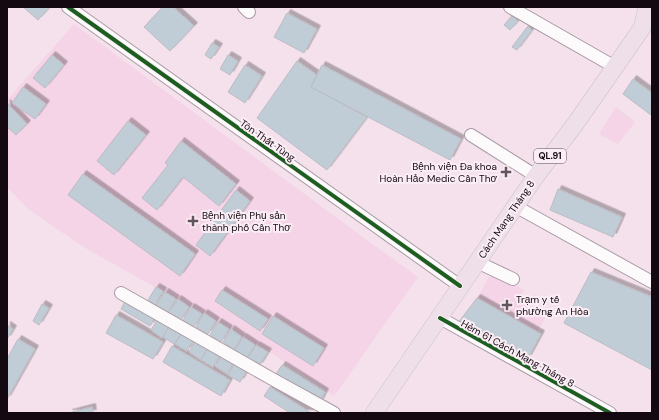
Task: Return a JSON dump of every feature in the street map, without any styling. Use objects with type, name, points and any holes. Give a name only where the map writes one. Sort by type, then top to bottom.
[{"type":"highway","name":"Cách Mạng Tháng 8","points":[[374,413],[536,176],[615,67],[647,26],[647,7]]},
{"type":"street","name":"Tôn Thất Tùng","points":[[68,7],[82,11],[460,286]]},
{"type":"street","points":[[510,7],[615,67]]},
{"type":"street","points":[[471,135],[536,176]]},
{"type":"street","points":[[516,206],[652,282]]},
{"type":"street","points":[[477,262],[513,280]]},
{"type":"street","points":[[121,293],[334,413]]},
{"type":"street","name":"Hẻm 61 Cách Mạng Tháng 8","points":[[440,318],[610,413]]},
{"type":"shaded area","name":"Bệnh viện Phụ sản thành phố Cần Thơ","points":[[74,24],[418,277],[334,396],[273,354],[82,246],[28,209],[7,187],[7,100]]},
{"type":"shaded area","points":[[616,107],[635,122],[618,144],[599,134]]},
{"type":"shaded area","name":"Trạm y tế phường An Hòa","points":[[495,274],[524,290],[521,303],[546,316],[537,332],[477,298],[489,277]]},
{"type":"building","points":[[23,7],[50,7],[38,20]]},
{"type":"building","points":[[163,7],[173,7],[194,26],[170,51],[144,27]]},
{"type":"building","points":[[287,13],[317,29],[304,53],[274,37]]},
{"type":"building","points":[[512,16],[518,21],[510,30],[504,25]]},
{"type":"building","points":[[528,26],[532,30],[517,50],[512,47]]},
{"type":"building","points":[[212,43],[219,47],[211,59],[205,55]]},
{"type":"building","points":[[52,55],[64,65],[45,88],[33,78]]},
{"type":"building","points":[[228,55],[238,61],[230,75],[220,69]]},
{"type":"building","points":[[297,61],[317,75],[311,87],[367,117],[327,170],[257,118]]},
{"type":"building","points":[[245,65],[262,76],[245,103],[228,92]]},
{"type":"building","points":[[322,65],[461,139],[450,160],[311,87]]},
{"type":"building","points":[[633,79],[652,93],[651,115],[623,94]]},
{"type":"building","points":[[23,87],[46,104],[35,119],[12,103]]},
{"type":"building","points":[[7,103],[27,124],[16,135],[7,127]]},
{"type":"building","points":[[128,121],[146,135],[114,175],[97,161]]},
{"type":"building","points":[[181,141],[236,184],[219,206],[183,177],[157,210],[142,198],[168,165],[165,163]]},
{"type":"building","points":[[83,174],[195,254],[180,276],[68,195]]},
{"type":"building","points":[[558,189],[622,217],[613,237],[550,210]]},
{"type":"building","points":[[236,190],[250,201],[210,256],[196,245]]},
{"type":"building","points":[[591,272],[652,297],[652,370],[564,323]]},
{"type":"building","points":[[156,287],[163,291],[155,305],[148,300]]},
{"type":"building","points":[[222,290],[268,319],[260,331],[215,301]]},
{"type":"building","points":[[165,292],[176,299],[168,312],[156,305]]},
{"type":"building","points":[[477,298],[541,334],[528,358],[458,323]]},
{"type":"building","points":[[126,299],[156,316],[150,326],[121,309]]},
{"type":"building","points":[[178,299],[189,307],[181,320],[169,312]]},
{"type":"building","points":[[42,304],[49,308],[39,325],[33,321]]},
{"type":"building","points":[[191,307],[202,314],[194,327],[183,320]]},
{"type":"building","points":[[204,313],[216,321],[208,334],[196,327]]},
{"type":"building","points":[[116,315],[163,342],[153,359],[106,333]]},
{"type":"building","points":[[273,316],[324,348],[313,366],[262,334]]},
{"type":"building","points":[[159,317],[170,325],[162,338],[151,330]]},
{"type":"building","points":[[218,322],[229,329],[221,342],[210,335]]},
{"type":"building","points":[[171,323],[183,331],[174,344],[163,337]]},
{"type":"building","points":[[7,325],[13,329],[7,339]]},
{"type":"building","points":[[231,329],[242,337],[234,350],[223,342]]},
{"type":"building","points":[[183,331],[195,338],[187,351],[175,344]]},
{"type":"building","points":[[243,337],[255,345],[247,358],[235,350]]},
{"type":"building","points":[[18,339],[35,349],[7,399],[7,359]]},
{"type":"building","points":[[197,339],[209,346],[201,360],[189,352]]},
{"type":"building","points":[[256,345],[268,352],[259,366],[248,358]]},
{"type":"building","points":[[172,346],[230,380],[221,396],[163,362]]},
{"type":"building","points":[[209,346],[221,354],[213,367],[201,360]]},
{"type":"building","points":[[224,353],[235,360],[227,374],[215,366]]},
{"type":"building","points":[[236,361],[248,369],[240,382],[228,375]]},
{"type":"building","points":[[282,365],[325,392],[320,402],[276,374]]},
{"type":"building","points":[[270,387],[311,413],[290,413],[264,396]]},
{"type":"building","points":[[92,407],[93,413],[69,413]]},
{"type":"cycle path","points":[[68,7],[460,286]]},
{"type":"cycle path","points":[[440,318],[610,413]]},
{"type":"place","name":"Bệnh viện Đa khoa Hoàn Hảo Medic Cần Thơ","points":[[506,172]]},
{"type":"place","name":"Bệnh viện Phụ sản thành phố Cần Thơ","points":[[193,221]]},
{"type":"place","name":"Trạm y tế phường An Hòa","points":[[507,305]]}]
